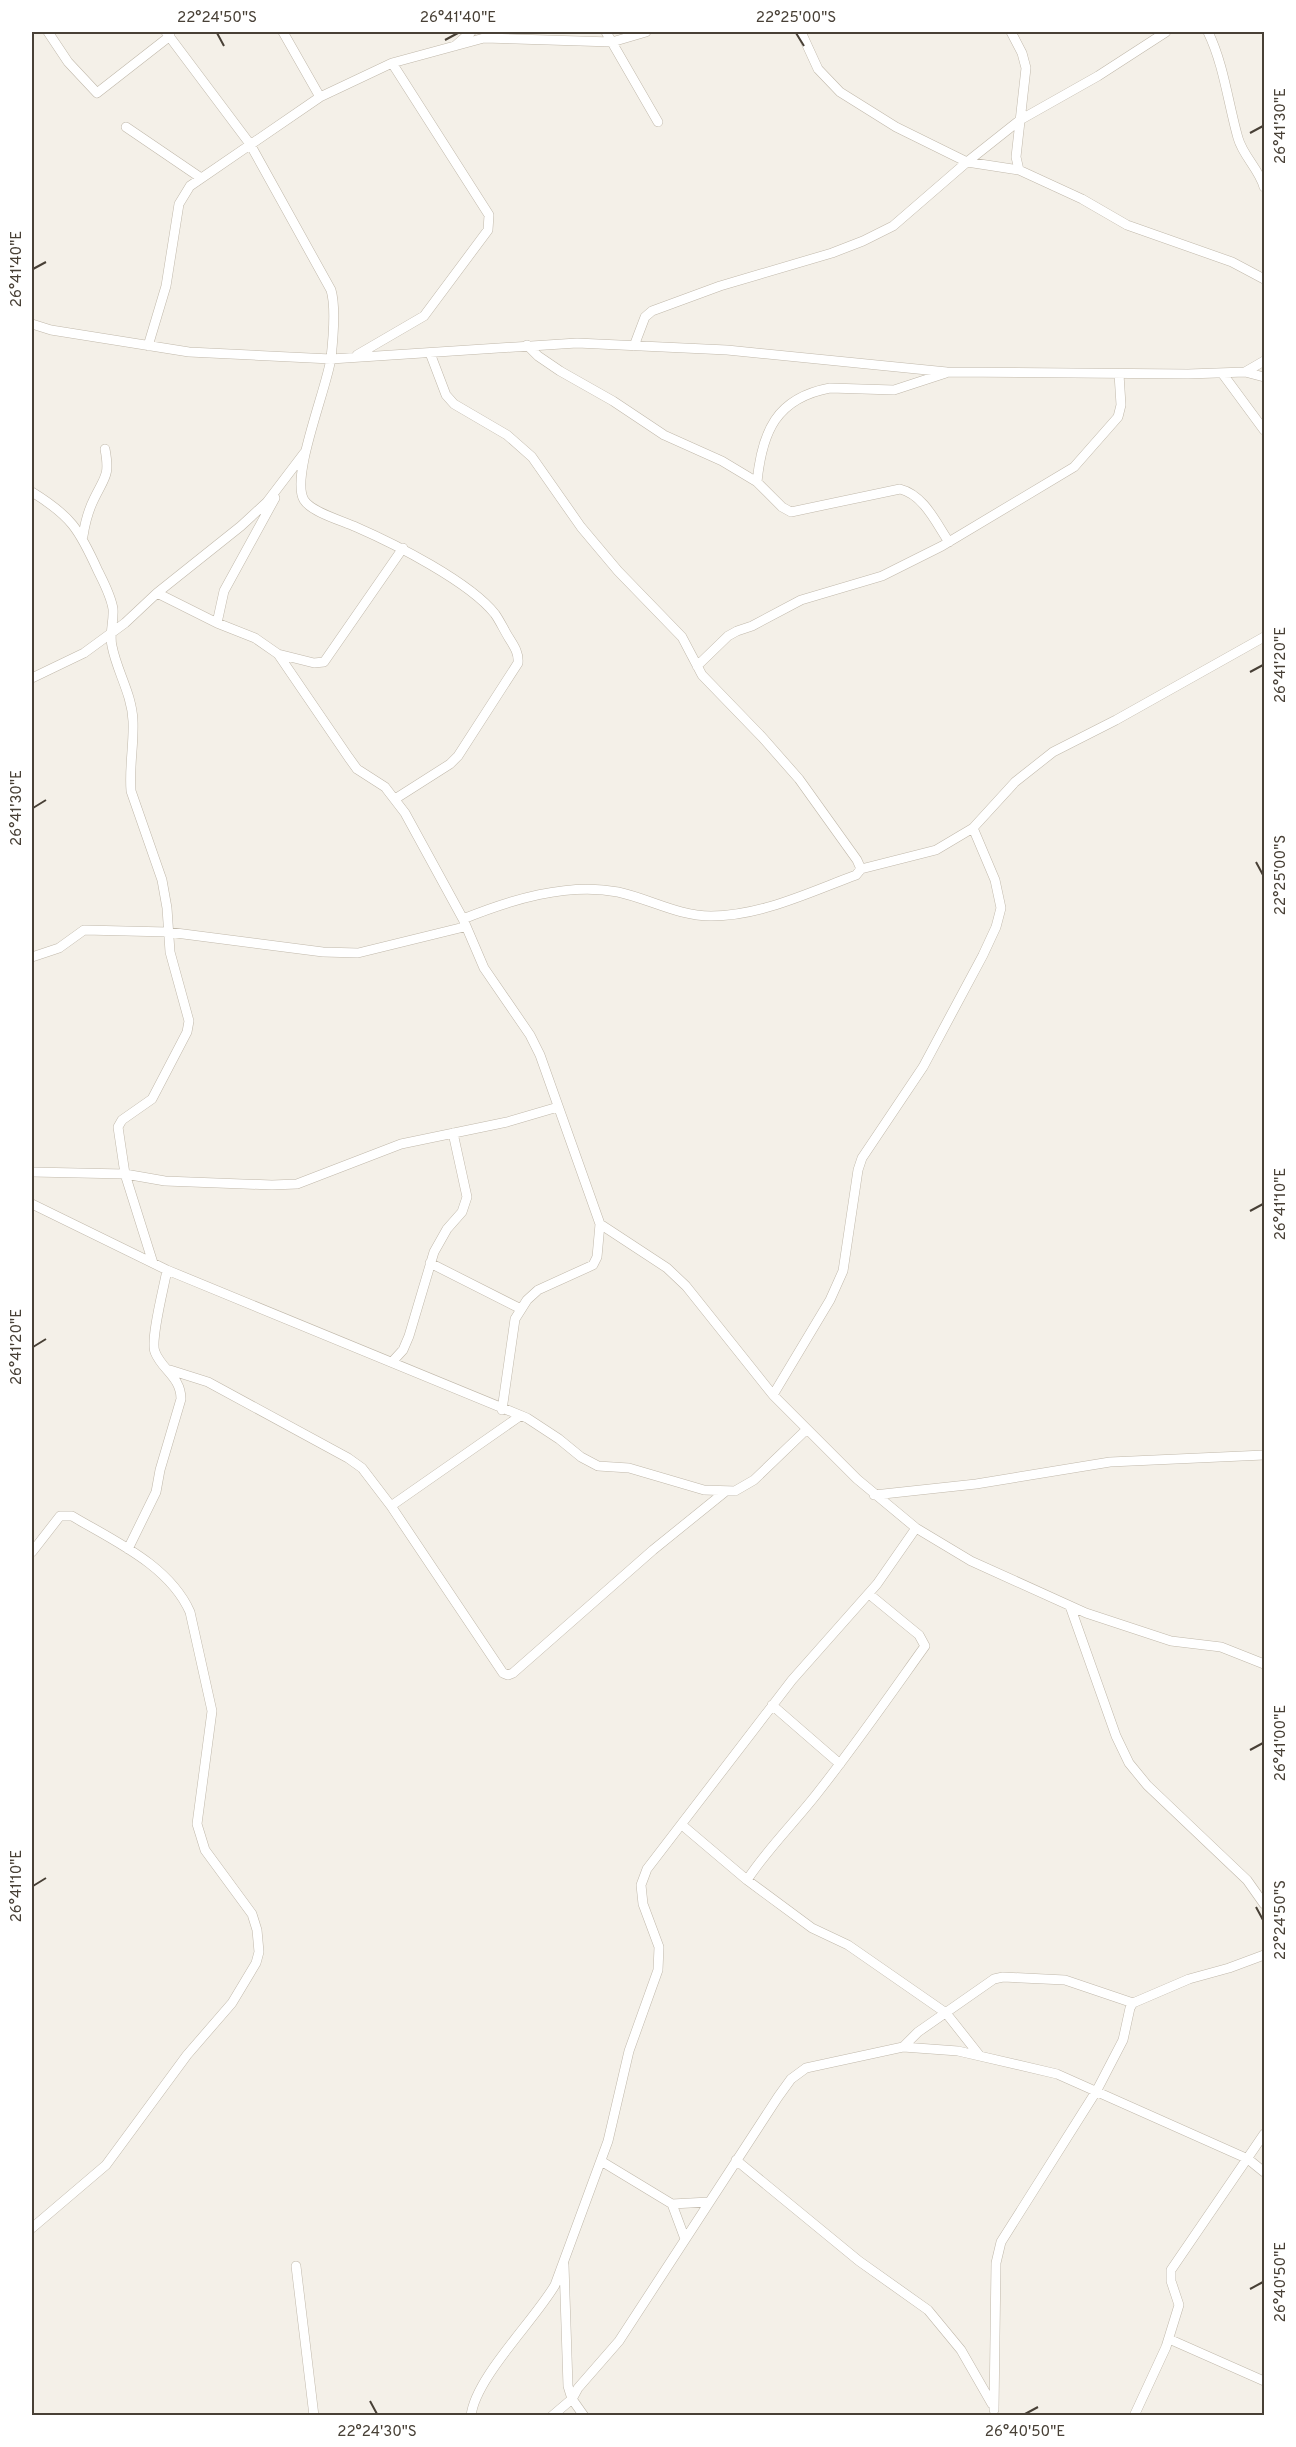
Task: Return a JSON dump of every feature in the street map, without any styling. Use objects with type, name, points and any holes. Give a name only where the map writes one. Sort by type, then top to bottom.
[{"type":"street","points":[[48,32],[68,62],[97,93],[168,34],[250,144],[331,290],[334,300],[331,359],[306,450],[300,489],[303,500],[309,506],[403,548],[459,585],[496,615],[518,658],[518,663],[458,756],[450,764],[395,799]]},
{"type":"street","points":[[283,32],[320,97]]},
{"type":"street","points":[[455,46],[471,32]]},
{"type":"street","points":[[606,32],[658,122]]},
{"type":"street","points":[[148,346],[166,286],[179,204],[190,186],[320,97],[392,63],[484,38],[612,42],[646,32]]},
{"type":"street","points":[[801,32],[818,69],[840,92],[896,127],[967,162],[1018,170],[1082,199],[1127,225],[1232,262],[1264,279]]},
{"type":"street","points":[[1011,32],[1022,53],[1026,68],[1016,157],[1018,170]]},
{"type":"street","points":[[633,346],[645,317],[652,311],[720,286],[796,264],[863,241],[893,226],[1020,120],[1098,76],[1166,32]]},
{"type":"street","points":[[1208,32],[1220,66],[1238,139],[1264,187]]},
{"type":"street","points":[[355,356],[424,316],[488,230],[490,224],[489,215],[392,63]]},
{"type":"street","points":[[126,127],[201,178]]},
{"type":"street","points":[[32,324],[51,330],[189,352],[331,359],[577,343],[727,350],[947,372],[1119,374],[1245,372],[1264,377]]},
{"type":"street","points":[[528,345],[538,356],[560,371],[613,401],[657,431],[722,461],[758,482],[782,507],[790,512],[900,489],[911,491],[919,498],[949,542]]},
{"type":"street","points":[[430,353],[446,395],[454,404],[507,435],[527,452],[580,527],[618,571],[682,637],[702,675],[799,778],[861,869]]},
{"type":"street","points":[[1245,372],[1264,361]]},
{"type":"street","points":[[758,482],[760,453],[764,440],[774,423],[795,400],[830,388],[901,389],[947,372]]},
{"type":"street","points":[[1222,373],[1264,430]]},
{"type":"street","points":[[697,666],[728,636],[737,631],[752,626],[801,600],[882,576],[949,542],[1065,472],[1081,460],[1118,417],[1119,374]]},
{"type":"street","points":[[83,536],[86,517],[104,482],[108,464],[105,449]]},
{"type":"street","points":[[217,623],[227,585],[252,544],[280,488],[306,450]]},
{"type":"street","points":[[32,678],[84,653],[125,623],[157,593],[241,526],[280,488]]},
{"type":"street","points":[[32,492],[62,512],[83,536],[110,597],[113,612],[112,647],[128,690],[132,712],[134,741],[130,776],[131,790],[162,880],[173,970],[189,1021],[188,1032],[152,1099],[122,1120],[118,1127],[125,1174],[153,1263]]},
{"type":"street","points":[[278,654],[314,663],[324,662],[403,548]]},
{"type":"street","points":[[157,593],[217,623],[255,638],[278,654],[357,769],[385,787],[395,799],[464,923],[484,968],[530,1035],[540,1055],[600,1224],[597,1257],[593,1264],[538,1290],[527,1300],[514,1319],[502,1410]]},
{"type":"street","points":[[32,957],[58,948],[84,930],[168,932],[323,952],[358,953],[464,923],[500,904],[590,888],[620,892],[674,911],[692,914],[710,916],[752,912],[856,876],[861,869],[936,850],[973,828],[1015,782],[1053,752],[1116,720],[1264,637]]},
{"type":"street","points":[[773,1395],[830,1300],[843,1271],[858,1170],[862,1158],[923,1067],[996,927],[1000,908],[995,880],[973,828]]},
{"type":"street","points":[[32,1172],[125,1174],[165,1181],[297,1184],[401,1144],[507,1122],[558,1107]]},
{"type":"street","points":[[392,1362],[403,1350],[409,1336],[430,1263],[447,1229],[462,1212],[467,1197],[453,1133]]},
{"type":"street","points":[[32,1204],[167,1270],[535,1422],[581,1457],[598,1466],[629,1468],[704,1490],[735,1491],[754,1480],[807,1430]]},
{"type":"street","points":[[600,1224],[667,1268],[686,1286],[773,1395],[874,1495],[916,1528],[971,1562],[1070,1606],[1171,1641],[1221,1647],[1264,1664]]},
{"type":"street","points":[[430,1263],[521,1309]]},
{"type":"street","points":[[128,1549],[156,1492],[160,1470],[181,1399],[181,1389],[170,1370],[159,1359],[152,1341],[159,1320],[167,1270]]},
{"type":"street","points":[[170,1370],[208,1382],[348,1458],[362,1468],[391,1506],[503,1673],[508,1675],[653,1550],[726,1491]]},
{"type":"street","points":[[391,1506],[520,1416]]},
{"type":"street","points":[[874,1495],[976,1484],[1110,1462],[1264,1455]]},
{"type":"street","points":[[32,1552],[60,1516],[67,1515],[145,1559],[185,1601],[190,1612],[212,1711],[196,1824],[206,1850],[252,1914],[257,1930],[259,1952],[256,1963],[232,2003],[187,2055],[106,2165],[32,2228]]},
{"type":"street","points":[[471,2415],[478,2389],[545,2301],[564,2262],[608,2141],[629,2051],[658,1970],[659,1947],[643,1904],[641,1885],[647,1869],[772,1705],[868,1594],[916,1528]]},
{"type":"street","points":[[747,1880],[758,1863],[840,1764],[925,1646],[919,1635],[868,1594]]},
{"type":"street","points":[[1070,1606],[1116,1736],[1129,1762],[1147,1785],[1247,1880],[1264,1904]]},
{"type":"street","points":[[772,1705],[840,1764]]},
{"type":"street","points":[[682,1825],[747,1880],[812,1928],[848,1945],[945,2013],[980,2056]]},
{"type":"street","points":[[994,2413],[996,2263],[1001,2242],[1097,2090],[1123,2040],[1130,2008],[1133,2003],[1189,1979],[1264,1955]]},
{"type":"street","points":[[903,2047],[918,2032],[986,1983],[1003,1977],[1065,1980],[1133,2003]]},
{"type":"street","points":[[552,2415],[572,2399],[578,2388],[619,2341],[791,2079],[806,2068],[903,2047],[958,2051],[1057,2074],[1248,2159],[1264,2172]]},
{"type":"street","points":[[1134,2415],[1169,2339],[1179,2305],[1171,2281],[1171,2270],[1264,2134]]},
{"type":"street","points":[[736,2160],[859,2261],[928,2310],[961,2350],[988,2395],[994,2413]]},
{"type":"street","points":[[601,2161],[672,2204],[709,2202]]},
{"type":"street","points":[[672,2204],[685,2239]]},
{"type":"street","points":[[564,2262],[568,2386],[572,2399],[584,2415]]},
{"type":"street","points":[[296,2266],[314,2415]]},
{"type":"street","points":[[1169,2339],[1264,2381]]}]
